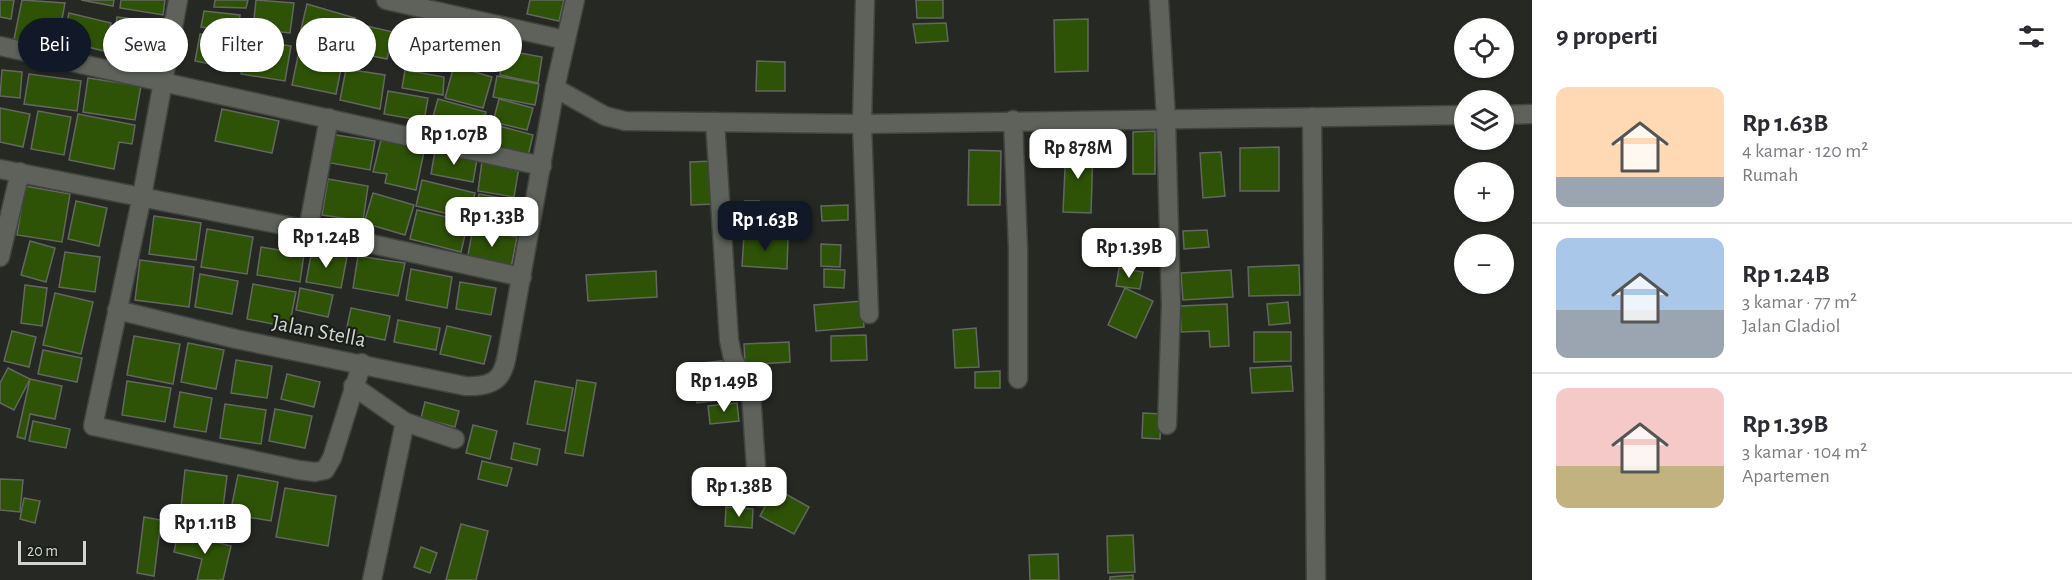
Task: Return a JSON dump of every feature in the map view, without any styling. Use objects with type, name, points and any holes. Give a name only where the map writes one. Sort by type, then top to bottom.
[{"type":"street","points":[[178,0],[142,196],[93,426],[315,472],[325,470],[332,458],[362,363]]},
{"type":"street","points":[[386,0],[565,40]]},
{"type":"street","points":[[0,169],[308,230],[522,277],[555,88],[575,0]]},
{"type":"street","points":[[865,0],[862,124],[869,314]]},
{"type":"street","points":[[1159,0],[1166,119],[1171,306],[1167,425]]},
{"type":"street","points":[[0,46],[542,165]]},
{"type":"street","points":[[555,88],[605,116],[715,122],[862,124],[1454,115]]},
{"type":"street","points":[[1514,115],[1532,114]]},
{"type":"street","points":[[1312,117],[1316,580]]},
{"type":"street","points":[[308,230],[329,118]]},
{"type":"street","points":[[1013,120],[1018,249],[1018,379]]},
{"type":"street","points":[[715,122],[729,340],[733,359],[751,393],[757,483],[761,497]]},
{"type":"street","points":[[0,257],[20,172]]},
{"type":"street","name":"Jalan Stella","points":[[117,310],[236,339],[362,363],[465,386],[484,387],[497,380],[504,367],[522,277]]},
{"type":"street","points":[[353,386],[405,422],[455,439]]},
{"type":"street","points":[[372,580],[405,422]]},
{"type":"building","points":[[0,0],[14,0],[11,19],[0,17]]},
{"type":"building","points":[[22,0],[65,3],[62,18],[18,18]]},
{"type":"building","points":[[81,0],[114,0],[113,6]]},
{"type":"building","points":[[121,0],[165,0],[163,15],[120,8]]},
{"type":"building","points":[[215,0],[248,0],[246,8],[214,7]]},
{"type":"building","points":[[256,0],[294,3],[290,33],[284,32],[284,18],[254,18]]},
{"type":"building","points":[[530,0],[564,0],[559,21],[527,14]]},
{"type":"building","points":[[916,0],[943,0],[943,18],[917,18]]},
{"type":"building","points":[[307,4],[355,18],[304,18]]},
{"type":"building","points":[[204,11],[240,15],[240,18],[203,18]]},
{"type":"building","points":[[69,13],[90,18],[68,18]]},
{"type":"building","points":[[91,18],[103,21],[103,51],[91,48]]},
{"type":"building","points":[[1088,19],[1088,71],[1055,72],[1054,20]]},
{"type":"building","points":[[18,20],[18,40],[14,39]]},
{"type":"building","points":[[946,23],[948,41],[916,43],[913,24]]},
{"type":"building","points":[[376,28],[388,31],[387,59],[376,57]]},
{"type":"building","points":[[200,34],[200,62],[195,61]]},
{"type":"building","points":[[284,45],[291,46],[285,81],[241,74],[241,72],[284,72]]},
{"type":"building","points":[[522,53],[542,57],[538,83],[500,75],[500,72],[522,72]]},
{"type":"building","points":[[757,61],[785,62],[785,91],[756,91]]},
{"type":"building","points":[[296,66],[296,72],[340,72],[336,94],[292,85]]},
{"type":"building","points":[[2,70],[22,72],[20,98],[0,96]]},
{"type":"building","points":[[345,72],[385,75],[380,109],[340,100]]},
{"type":"building","points":[[405,72],[444,77],[443,95],[402,88]]},
{"type":"building","points":[[452,72],[475,72],[492,77],[483,108],[445,98]]},
{"type":"building","points":[[29,74],[81,81],[77,111],[24,104]]},
{"type":"building","points":[[497,76],[539,84],[535,105],[493,97]]},
{"type":"building","points":[[88,78],[141,86],[135,120],[83,112]]},
{"type":"building","points":[[388,91],[428,98],[424,121],[384,114]]},
{"type":"building","points":[[438,99],[486,112],[478,140],[430,127]]},
{"type":"building","points":[[499,99],[533,108],[527,130],[493,122]]},
{"type":"building","points":[[0,108],[30,114],[23,147],[0,142]]},
{"type":"building","points":[[222,109],[279,121],[272,153],[215,141]]},
{"type":"building","points":[[38,111],[71,117],[64,155],[31,149]]},
{"type":"building","points":[[78,114],[135,125],[132,144],[119,142],[114,169],[69,160]]},
{"type":"building","points":[[488,123],[533,135],[528,156],[482,143]]},
{"type":"building","points":[[1155,131],[1155,174],[1133,174],[1133,132]]},
{"type":"building","points":[[330,134],[375,141],[370,170],[325,162]]},
{"type":"building","points":[[389,139],[425,147],[416,190],[385,183],[387,174],[373,172],[381,140],[389,142]]},
{"type":"building","points":[[1066,147],[1093,148],[1091,213],[1063,212]]},
{"type":"building","points":[[1279,147],[1279,191],[1240,191],[1240,148]]},
{"type":"building","points":[[969,150],[1001,151],[1000,205],[968,205]]},
{"type":"building","points":[[435,151],[477,159],[473,182],[431,174]]},
{"type":"building","points":[[1221,152],[1225,196],[1203,198],[1200,153]]},
{"type":"building","points":[[482,161],[519,167],[514,197],[478,191]]},
{"type":"building","points":[[713,161],[714,204],[691,205],[690,162]]},
{"type":"building","points":[[328,179],[368,186],[363,221],[322,215]]},
{"type":"building","points":[[422,180],[475,193],[469,219],[416,206]]},
{"type":"building","points":[[25,186],[70,194],[62,242],[17,235]]},
{"type":"building","points":[[373,193],[414,205],[405,235],[364,223]]},
{"type":"building","points":[[479,194],[525,202],[520,234],[473,226]]},
{"type":"building","points":[[76,201],[107,208],[99,246],[68,239]]},
{"type":"building","points":[[745,201],[759,201],[759,216],[745,216]]},
{"type":"building","points":[[765,202],[783,202],[783,215],[765,215]]},
{"type":"building","points":[[848,205],[848,220],[822,221],[821,206]]},
{"type":"building","points":[[417,210],[468,222],[461,252],[410,239]]},
{"type":"building","points":[[154,216],[201,223],[196,260],[149,254]]},
{"type":"building","points":[[743,218],[788,218],[788,234],[743,233]]},
{"type":"building","points":[[473,228],[517,237],[511,268],[467,260]]},
{"type":"building","points":[[207,229],[253,237],[247,274],[201,267]]},
{"type":"building","points":[[1207,230],[1209,247],[1184,249],[1183,231]]},
{"type":"building","points":[[744,235],[788,238],[787,269],[742,266]]},
{"type":"building","points":[[30,241],[55,248],[46,282],[21,275]]},
{"type":"building","points":[[821,244],[841,245],[840,267],[821,266]]},
{"type":"building","points":[[261,247],[304,254],[300,282],[257,275]]},
{"type":"building","points":[[312,250],[347,257],[341,288],[306,282]]},
{"type":"building","points":[[65,252],[100,257],[95,292],[59,287]]},
{"type":"building","points":[[358,256],[405,263],[398,296],[353,288]]},
{"type":"building","points":[[140,260],[194,267],[189,307],[135,300]]},
{"type":"building","points":[[1299,265],[1300,295],[1249,296],[1248,267]]},
{"type":"building","points":[[1119,268],[1143,272],[1140,289],[1116,286]]},
{"type":"building","points":[[411,269],[452,277],[447,308],[406,300]]},
{"type":"building","points":[[824,269],[845,270],[844,288],[824,287]]},
{"type":"building","points":[[1231,270],[1233,297],[1183,300],[1181,273]]},
{"type":"building","points":[[656,271],[657,297],[588,301],[586,275]]},
{"type":"building","points":[[200,274],[238,281],[232,314],[195,307]]},
{"type":"building","points":[[460,282],[496,288],[491,315],[456,309]]},
{"type":"building","points":[[253,284],[296,292],[289,327],[247,319]]},
{"type":"building","points":[[25,285],[47,288],[42,326],[21,323]]},
{"type":"building","points":[[300,288],[333,295],[328,317],[296,310]]},
{"type":"building","points":[[1125,288],[1153,301],[1136,338],[1108,325]]},
{"type":"building","points":[[55,293],[93,302],[81,354],[43,345]]},
{"type":"building","points":[[862,301],[864,327],[816,331],[814,305]]},
{"type":"building","points":[[1288,302],[1290,323],[1269,325],[1267,304]]},
{"type":"building","points":[[1227,304],[1229,346],[1210,347],[1209,331],[1181,332],[1180,306]]},
{"type":"building","points":[[351,308],[390,316],[385,340],[346,332]]},
{"type":"building","points":[[398,320],[440,328],[436,350],[394,342]]},
{"type":"building","points":[[447,326],[491,336],[484,364],[440,354]]},
{"type":"building","points":[[976,328],[979,367],[955,368],[953,330]]},
{"type":"building","points":[[12,331],[36,337],[29,367],[4,361]]},
{"type":"building","points":[[1254,332],[1291,332],[1291,361],[1254,362]]},
{"type":"building","points":[[866,335],[867,360],[831,361],[831,336]]},
{"type":"building","points":[[134,336],[180,344],[173,384],[127,375]]},
{"type":"building","points":[[789,342],[790,362],[745,365],[744,344]]},
{"type":"building","points":[[188,343],[224,350],[216,389],[181,382]]},
{"type":"building","points":[[43,350],[82,358],[77,382],[38,374]]},
{"type":"building","points":[[236,360],[272,366],[267,398],[231,393]]},
{"type":"building","points":[[730,360],[735,398],[697,403],[693,364]]},
{"type":"building","points":[[1291,366],[1293,391],[1252,393],[1250,368]]},
{"type":"building","points":[[8,368],[30,379],[14,410],[0,403],[0,383]]},
{"type":"building","points":[[1000,371],[1000,388],[975,388],[975,372]]},
{"type":"building","points":[[287,374],[320,382],[314,407],[281,399]]},
{"type":"building","points":[[30,379],[62,386],[55,419],[30,414],[25,439],[17,437]]},
{"type":"building","points":[[577,380],[596,383],[583,456],[565,453]]},
{"type":"building","points":[[127,381],[171,388],[165,422],[122,415]]},
{"type":"building","points":[[535,381],[573,388],[565,431],[527,424]]},
{"type":"building","points":[[180,392],[212,398],[206,432],[174,427]]},
{"type":"building","points":[[425,402],[459,411],[455,427],[421,418]]},
{"type":"building","points":[[737,403],[739,421],[710,424],[708,406]]},
{"type":"building","points":[[225,404],[266,410],[261,444],[220,438]]},
{"type":"building","points":[[275,409],[312,416],[305,448],[269,441]]},
{"type":"building","points":[[1143,413],[1161,414],[1160,439],[1142,438]]},
{"type":"building","points":[[33,421],[70,429],[66,448],[29,441]]},
{"type":"building","points":[[473,425],[497,431],[490,459],[466,453]]},
{"type":"building","points":[[514,443],[540,449],[537,465],[511,459]]},
{"type":"building","points":[[482,461],[512,468],[507,486],[478,479]]},
{"type":"building","points":[[185,470],[227,476],[221,523],[180,517]]},
{"type":"building","points":[[238,475],[278,482],[271,521],[230,514]]},
{"type":"building","points":[[0,479],[23,480],[20,512],[0,510]]},
{"type":"building","points":[[285,488],[336,496],[328,546],[276,537]]},
{"type":"building","points":[[775,488],[809,507],[794,534],[760,516]]},
{"type":"building","points":[[24,498],[40,501],[35,523],[20,519]]},
{"type":"building","points":[[726,507],[753,509],[752,528],[725,526]]},
{"type":"building","points":[[144,517],[161,520],[154,576],[137,573]]},
{"type":"building","points":[[461,524],[488,531],[476,580],[446,580]]},
{"type":"building","points":[[178,532],[231,546],[223,580],[197,580],[202,559],[174,552]]},
{"type":"building","points":[[1133,535],[1135,572],[1108,573],[1107,536]]},
{"type":"building","points":[[421,547],[437,553],[430,573],[414,567]]},
{"type":"building","points":[[1058,554],[1059,580],[1030,580],[1029,555]]},
{"type":"building","points":[[1133,575],[1133,580],[1110,580],[1110,577]]}]
